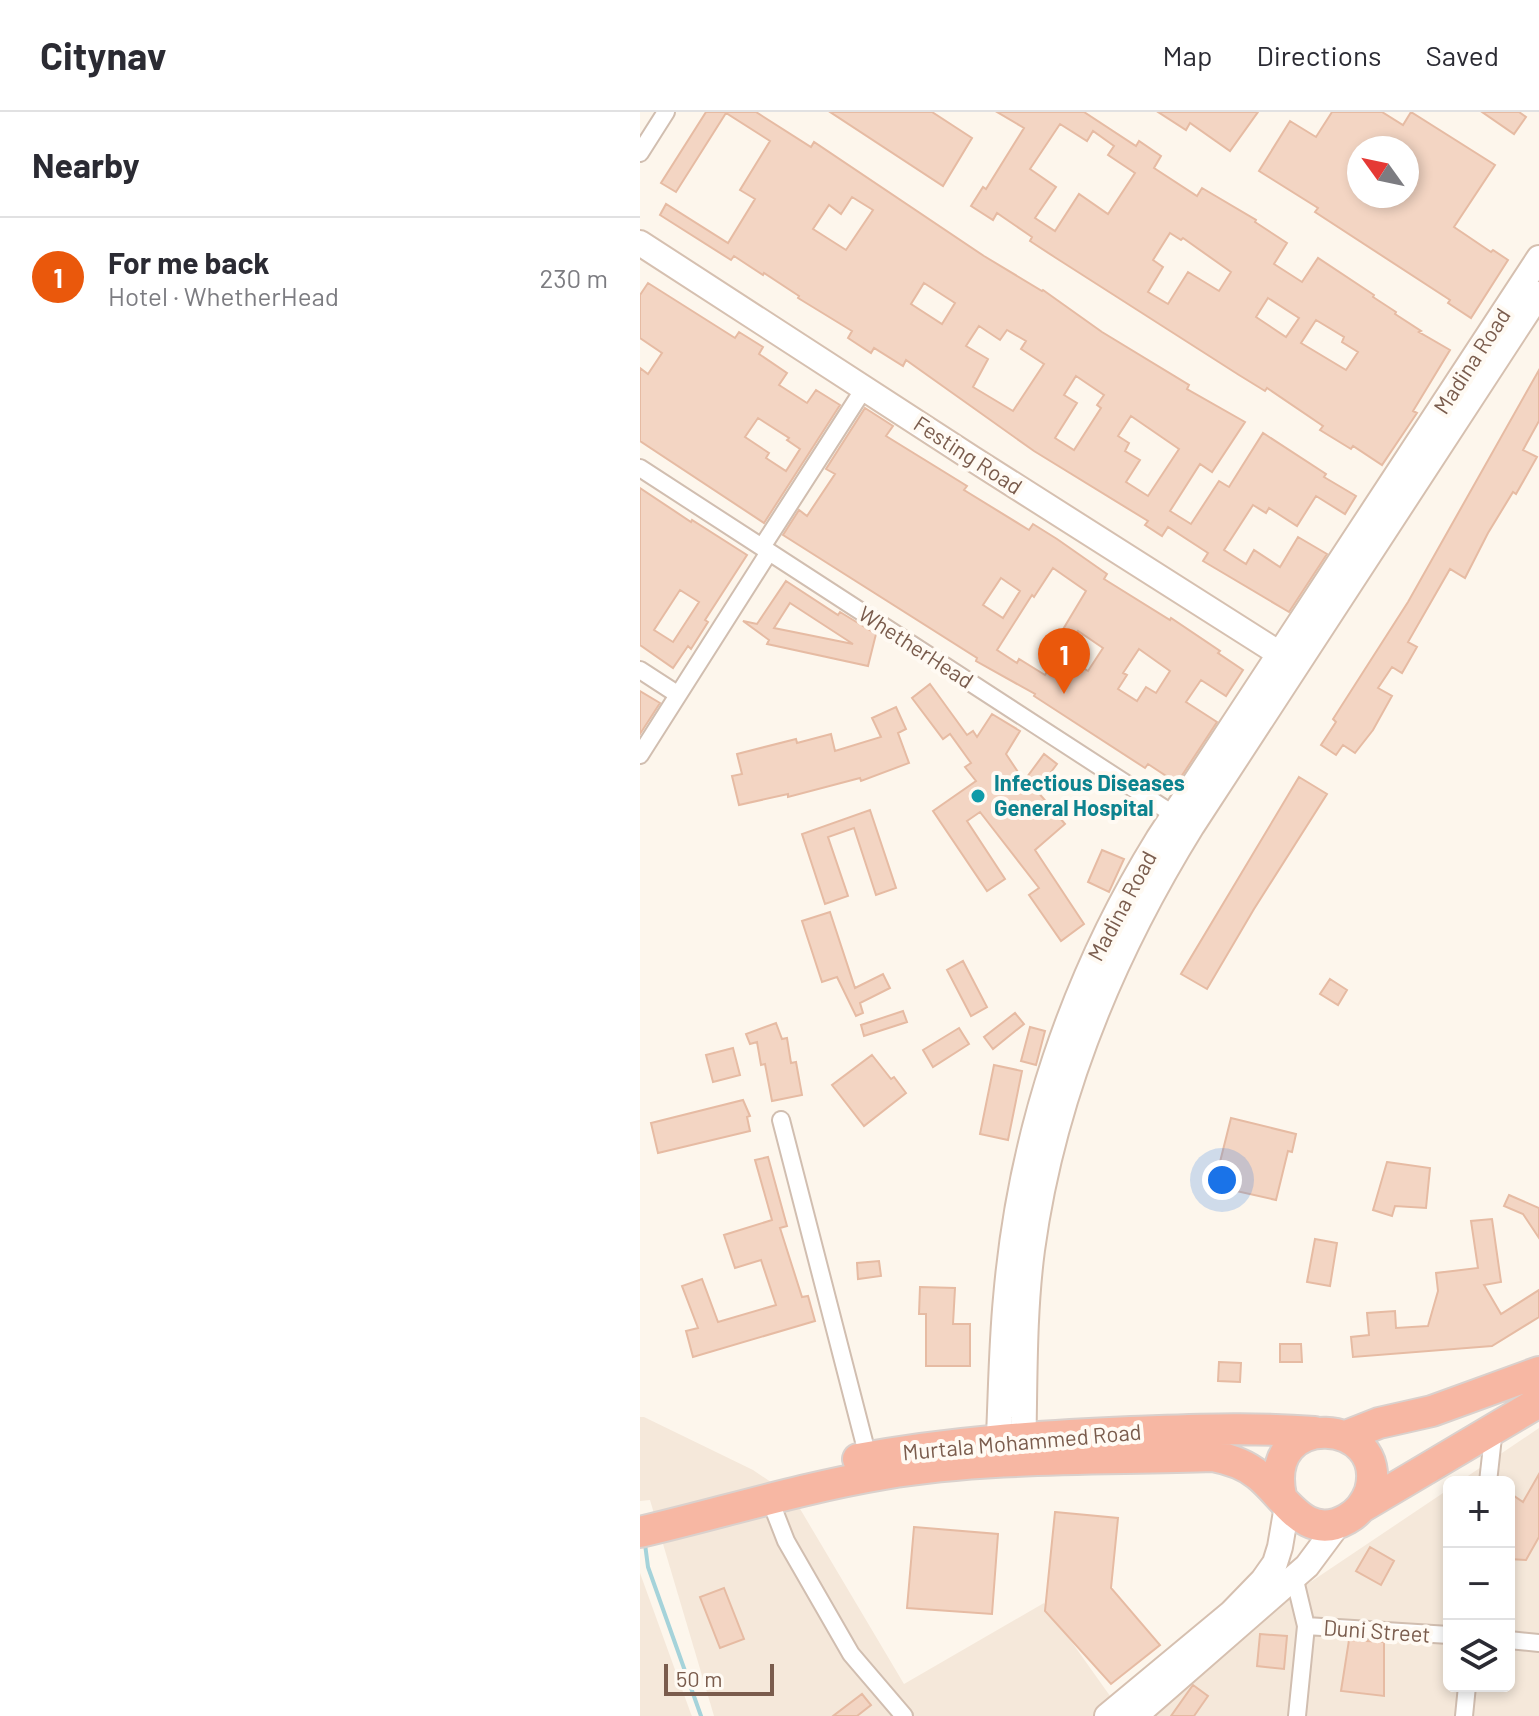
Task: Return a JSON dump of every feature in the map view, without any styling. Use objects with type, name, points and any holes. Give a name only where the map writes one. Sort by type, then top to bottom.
[{"type":"highway","points":[[1346,1436],[1379,1423],[1432,1411],[1539,1372]]},
{"type":"highway","points":[[1350,1515],[1371,1484],[1368,1460],[1359,1446],[1346,1436],[1330,1431],[1314,1432],[1299,1439],[1287,1450],[1280,1464],[1278,1480],[1284,1501],[1297,1517],[1325,1525],[1350,1515],[1539,1402]]},
{"type":"highway","name":"Murtala Mohammed Road","points":[[647,1521],[770,1500],[885,1474],[1011,1451],[1264,1428],[1314,1432]]},
{"type":"highway","name":"Murtala Mohammed Road","points":[[647,1521],[764,1480],[915,1448],[1213,1456],[1244,1466],[1284,1501]]},
{"type":"main road","name":"Festing Road","points":[[643,250],[865,387],[1289,660]]},
{"type":"main road","name":"Madina Road","points":[[1011,1451],[1032,1252],[1057,1126],[1077,1056],[1117,959],[1183,820],[1394,497],[1539,258]]},
{"type":"main road","name":"Madina Road","points":[[1394,497],[1539,294]]},
{"type":"main road","points":[[1107,1716],[1231,1613],[1263,1580],[1275,1563],[1280,1547],[1284,1501]]},
{"type":"main road","points":[[1135,1716],[1241,1626],[1323,1547],[1350,1515]]},
{"type":"street","points":[[640,153],[666,112]]},
{"type":"street","points":[[640,755],[865,387]]},
{"type":"street","name":"WhetherHead","points":[[640,468],[1183,820]]},
{"type":"street","points":[[640,670],[677,694]]},
{"type":"street","points":[[781,1120],[868,1457]]},
{"type":"street","points":[[1489,1476],[1494,1427]]},
{"type":"street","points":[[770,1500],[786,1541],[851,1654],[904,1716]]},
{"type":"street","points":[[1294,1576],[1306,1626],[1297,1716]]},
{"type":"street","name":"Duni Street","points":[[1306,1626],[1443,1635]]},
{"type":"street","points":[[1515,1641],[1539,1643]]},
{"type":"street","points":[[1464,1716],[1466,1692]]},
{"type":"shaded area","points":[[640,1417],[644,1417],[753,1470],[793,1497],[904,1684],[1044,1603],[1120,1710],[1443,1493],[1443,1692],[1515,1692],[1515,1476],[1468,1476],[1539,1428],[1539,1716],[714,1716],[650,1500],[640,1501]]},
{"type":"shaded area","points":[[640,1573],[691,1714],[692,1716],[640,1716]]},
{"type":"building","points":[[706,112],[756,112],[811,147],[814,142],[984,256],[1043,290],[1102,332],[1189,385],[1187,389],[1245,422],[1212,472],[1200,464],[1170,511],[1191,524],[1219,481],[1229,487],[1263,433],[1356,496],[1345,514],[1316,496],[1297,526],[1269,508],[1266,513],[1253,505],[1224,550],[1246,564],[1254,550],[1280,567],[1298,537],[1327,554],[1289,612],[1203,561],[1208,553],[1168,527],[1162,536],[1145,525],[1148,521],[1034,451],[906,360],[903,366],[874,348],[871,353],[848,338],[852,331],[764,273],[734,256],[731,260],[660,215],[666,204],[728,243],[755,199],[740,190],[770,141],[726,113],[676,192],[661,183]],"holes":[[[852,197],[873,210],[846,250],[813,229],[829,205],[841,214]],[[924,283],[955,303],[942,324],[911,304]],[[979,326],[1000,340],[1007,330],[1026,341],[1021,349],[1044,364],[1013,411],[973,387],[988,359],[966,346]],[[1076,376],[1104,395],[1097,405],[1101,408],[1074,450],[1055,438],[1077,403],[1064,395]],[[1131,416],[1179,449],[1148,496],[1126,482],[1140,460],[1125,451],[1129,443],[1118,436]]]},
{"type":"building","points":[[830,112],[932,112],[972,138],[943,186]]},
{"type":"building","points":[[997,112],[1084,112],[1136,146],[1139,141],[1161,156],[1154,168],[1197,196],[1202,188],[1256,220],[1287,243],[1274,264],[1302,282],[1318,258],[1374,295],[1419,332],[1450,350],[1413,411],[1417,413],[1382,465],[1320,430],[1323,426],[1267,388],[1265,391],[1239,375],[1030,241],[1032,237],[997,213],[993,220],[971,206],[983,187],[986,189],[1024,128]],"holes":[[[1060,124],[1087,141],[1093,131],[1114,146],[1108,155],[1135,173],[1108,214],[1079,194],[1055,231],[1035,218],[1056,187],[1030,169]],[[1170,233],[1181,240],[1183,238],[1231,272],[1219,291],[1188,272],[1168,304],[1148,292],[1163,267],[1153,260]],[[1268,298],[1299,318],[1286,337],[1256,317]],[[1316,320],[1344,337],[1342,342],[1358,352],[1346,370],[1301,343]]]},
{"type":"building","points":[[1158,112],[1258,112],[1230,151],[1190,123],[1186,130]]},
{"type":"building","points":[[1332,112],[1382,112],[1403,125],[1411,112],[1495,165],[1454,227],[1508,260],[1471,318],[1448,303],[1450,300],[1315,212],[1318,208],[1259,171],[1290,121],[1316,137]]},
{"type":"building","points":[[1482,112],[1519,112],[1526,117],[1514,134]]},
{"type":"building","points":[[648,283],[735,338],[739,332],[763,347],[759,354],[787,373],[779,385],[807,403],[816,390],[840,405],[764,523],[640,441],[640,368],[648,374],[662,353],[640,338],[640,295]],"holes":[[[758,418],[789,438],[787,440],[800,449],[786,471],[766,458],[769,453],[745,437]]]},
{"type":"building","points":[[1539,370],[1539,421],[1523,450],[1537,457],[1488,533],[1465,578],[1450,569],[1408,642],[1417,647],[1402,673],[1392,667],[1378,688],[1392,696],[1373,730],[1355,753],[1343,745],[1336,755],[1321,745],[1336,722],[1333,719],[1408,602]]},
{"type":"building","points":[[865,408],[893,426],[886,436],[967,486],[964,490],[1029,530],[1033,524],[1057,539],[1107,574],[1104,579],[1171,618],[1243,670],[1226,696],[1201,680],[1186,702],[1217,722],[1177,783],[1148,764],[1145,768],[1035,694],[976,661],[977,658],[783,535],[799,510],[807,516],[835,474],[826,469]],"holes":[[[1053,568],[1086,591],[1053,646],[1064,653],[1078,631],[1103,648],[1088,671],[1059,653],[1045,675],[997,650],[1032,595],[1034,597]],[[1001,578],[1020,591],[1003,618],[983,605]],[[1139,649],[1170,671],[1156,693],[1146,687],[1137,701],[1118,689],[1127,675],[1123,673]]]},
{"type":"building","points":[[640,488],[747,555],[705,620],[708,622],[691,649],[688,646],[673,668],[640,645]],"holes":[[[680,590],[699,602],[673,642],[654,630]]]},
{"type":"building","points":[[786,581],[838,615],[840,612],[876,634],[868,666],[767,644],[769,640],[743,621],[757,624]],"holes":[[[790,603],[853,644],[774,628]]]},
{"type":"building","points":[[930,684],[967,735],[973,731],[977,737],[992,714],[1020,731],[1006,754],[1024,781],[1044,754],[1057,764],[1037,791],[1065,824],[1035,850],[1084,924],[1061,941],[1029,895],[1039,888],[980,812],[967,821],[1005,879],[987,891],[933,811],[976,781],[965,767],[971,763],[950,734],[943,739],[912,698]]},
{"type":"building","points":[[640,691],[660,703],[640,734]]},
{"type":"building","points":[[896,707],[906,729],[898,733],[909,763],[861,781],[860,778],[788,797],[788,794],[739,805],[732,776],[742,774],[737,754],[831,734],[835,751],[881,737],[872,718]]},
{"type":"building","points":[[1299,777],[1327,794],[1207,989],[1181,974]]},
{"type":"building","points":[[870,810],[896,888],[876,895],[854,828],[828,837],[848,896],[825,904],[802,834]]},
{"type":"building","points":[[1102,850],[1124,859],[1109,892],[1088,882]]},
{"type":"building","points":[[830,912],[855,988],[883,974],[890,988],[860,1003],[863,1013],[856,1016],[837,977],[822,982],[802,921]]},
{"type":"building","points":[[963,961],[987,1007],[971,1016],[947,970]]},
{"type":"building","points":[[1330,979],[1347,990],[1338,1005],[1320,994]]},
{"type":"building","points":[[903,1011],[907,1022],[864,1036],[861,1025]]},
{"type":"building","points":[[1015,1013],[1024,1024],[993,1049],[984,1037]]},
{"type":"building","points":[[776,1023],[782,1039],[787,1038],[791,1063],[796,1062],[802,1095],[772,1101],[757,1042],[750,1044],[746,1034]]},
{"type":"building","points":[[1030,1027],[1045,1031],[1036,1065],[1021,1061]]},
{"type":"building","points":[[959,1028],[969,1044],[933,1067],[923,1050]]},
{"type":"building","points":[[733,1048],[740,1075],[713,1082],[706,1055]]},
{"type":"building","points":[[872,1055],[906,1093],[864,1126],[832,1085]]},
{"type":"building","points":[[994,1065],[1022,1071],[1008,1140],[980,1134]]},
{"type":"building","points":[[743,1100],[750,1116],[747,1117],[750,1131],[658,1153],[651,1123]]},
{"type":"building","points":[[1231,1118],[1296,1134],[1292,1152],[1288,1151],[1276,1200],[1214,1186]]},
{"type":"building","points":[[768,1157],[787,1226],[780,1228],[802,1297],[808,1296],[815,1321],[693,1357],[686,1331],[698,1328],[682,1286],[702,1279],[718,1322],[776,1305],[761,1260],[735,1268],[724,1235],[772,1220],[755,1160]]},
{"type":"building","points":[[1387,1162],[1430,1168],[1426,1208],[1395,1206],[1392,1216],[1373,1210]]},
{"type":"building","points":[[1509,1195],[1539,1208],[1539,1238],[1523,1214],[1504,1206]]},
{"type":"building","points":[[1492,1219],[1501,1282],[1484,1285],[1501,1314],[1539,1290],[1539,1317],[1492,1346],[1353,1357],[1351,1337],[1369,1335],[1367,1313],[1395,1311],[1396,1328],[1428,1326],[1438,1291],[1436,1273],[1478,1268],[1471,1221]]},
{"type":"building","points":[[1315,1239],[1337,1243],[1330,1286],[1307,1282]]},
{"type":"building","points":[[879,1261],[881,1276],[858,1279],[857,1263]]},
{"type":"building","points":[[920,1287],[955,1288],[953,1324],[970,1324],[970,1366],[926,1366],[926,1314],[919,1314]]},
{"type":"building","points":[[1280,1344],[1301,1344],[1302,1362],[1280,1362]]},
{"type":"building","points":[[1219,1362],[1241,1363],[1240,1382],[1218,1381]]},
{"type":"building","points":[[1539,1474],[1539,1537],[1526,1560],[1515,1559],[1515,1497],[1523,1502]]},
{"type":"building","points":[[1055,1512],[1118,1518],[1111,1588],[1160,1645],[1111,1684],[1045,1611]]},
{"type":"building","points":[[914,1527],[998,1534],[992,1614],[907,1608]]},
{"type":"building","points":[[1370,1547],[1394,1561],[1381,1585],[1356,1571]]},
{"type":"building","points":[[724,1588],[744,1639],[720,1648],[700,1597]]},
{"type":"building","points":[[1260,1634],[1287,1636],[1284,1669],[1257,1666]]},
{"type":"building","points":[[1349,1640],[1384,1642],[1384,1696],[1341,1691]]},
{"type":"building","points":[[1193,1685],[1208,1696],[1194,1716],[1171,1716]]},
{"type":"building","points":[[862,1694],[871,1705],[857,1716],[833,1716]]},
{"type":"waterway","points":[[645,1544],[648,1567],[701,1716]]},
{"type":"place","name":"For me back","points":[[1064,694]]},
{"type":"place","name":"Infectious Diseases General Hospital","points":[[978,796]]}]
